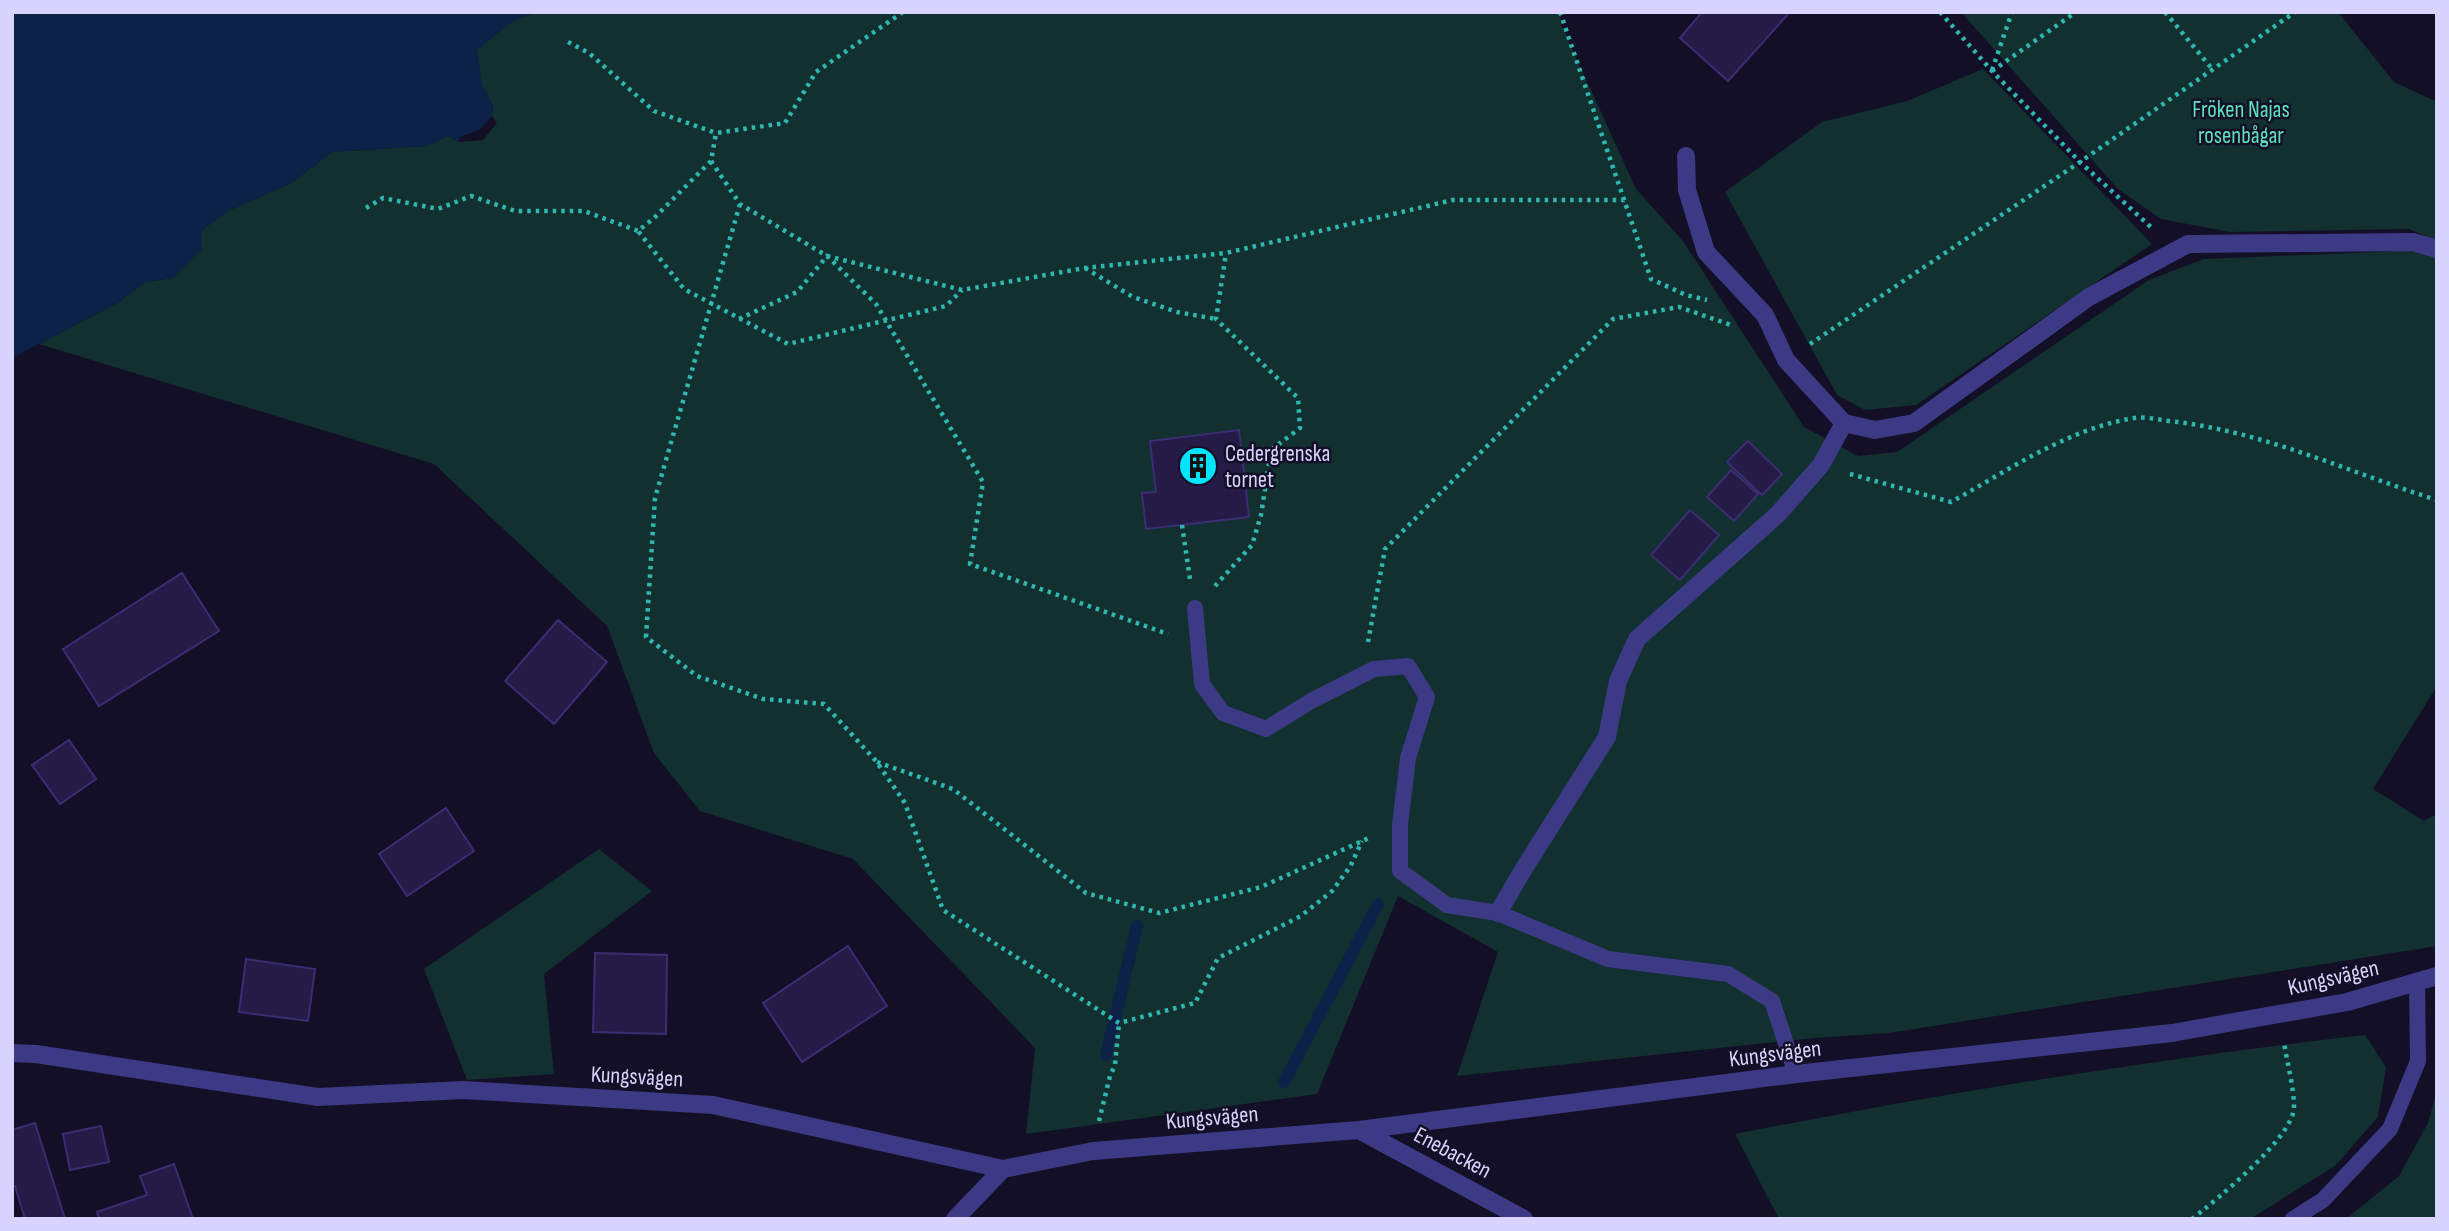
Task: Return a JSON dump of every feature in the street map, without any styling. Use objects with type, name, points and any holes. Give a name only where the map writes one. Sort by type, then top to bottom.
[{"type":"street","points":[[1686,156],[1687,190],[1706,252],[1765,315],[1786,360],[1844,423],[1875,429],[1914,423],[2089,297],[2188,244],[2413,242],[2437,249]]},
{"type":"street","points":[[1498,914],[1606,737],[1618,681],[1637,639],[1778,514],[1821,465],[1844,423]]},
{"type":"street","name":"Kungsvägen","points":[[12,1053],[36,1054],[318,1097],[463,1090],[713,1105],[1003,1169],[1093,1151],[1359,1130],[1796,1074],[2172,1033],[2347,1002],[2437,976]]},
{"type":"street","name":"Enebacken","points":[[1359,1130],[1524,1219]]},
{"type":"street","points":[[955,1219],[1003,1169]]},
{"type":"lane","points":[[1195,608],[1202,684],[1223,713],[1266,729],[1311,701],[1374,669],[1408,666],[1427,697],[1408,758],[1400,825],[1401,871],[1447,905],[1498,914],[1608,959],[1728,974],[1772,1001],[1796,1074]]},
{"type":"lane","points":[[2293,1219],[2323,1200],[2390,1129],[2418,1061],[2417,981]]},
{"type":"path","points":[[568,43],[589,53],[654,111],[716,133],[785,123],[816,72],[903,12]]},
{"type":"path","points":[[1560,12],[1651,279],[1686,295],[1713,302]]},
{"type":"path","points":[[1940,12],[1992,71],[2080,162],[2158,233],[2188,244]]},
{"type":"path","points":[[1992,71],[2012,12]]},
{"type":"path","points":[[1992,71],[2076,12]]},
{"type":"path","points":[[2165,12],[2213,70]]},
{"type":"path","points":[[1786,360],[2080,162],[2295,12]]},
{"type":"path","points":[[638,230],[654,218],[711,161],[716,133]]},
{"type":"path","points":[[711,161],[740,204],[827,256],[876,304],[983,482],[970,564],[1198,645]]},
{"type":"path","points":[[366,208],[383,198],[438,209],[471,196],[514,211],[584,211],[638,230],[684,289],[788,344],[946,306],[962,290]]},
{"type":"path","points":[[827,256],[962,290],[1084,268],[1226,253],[1453,200],[1625,200]]},
{"type":"path","points":[[740,204],[655,498],[646,637],[697,676],[763,699],[824,705],[876,761],[905,803],[943,910],[1119,1023],[1195,1003],[1218,958],[1301,915],[1332,891],[1350,867],[1362,841]]},
{"type":"path","points":[[1216,319],[1226,253]]},
{"type":"path","points":[[739,319],[797,292],[827,256]]},
{"type":"path","points":[[1084,268],[1133,297],[1177,312],[1216,319],[1298,398],[1300,428],[1270,450],[1261,515],[1252,545],[1195,608]]},
{"type":"path","points":[[1362,675],[1385,549],[1613,320],[1679,307],[1778,342]]},
{"type":"path","points":[[1821,465],[1951,502],[2074,434],[2137,418],[2204,426],[2280,446],[2437,500]]},
{"type":"path","points":[[1182,525],[1187,565]]},
{"type":"path","points":[[876,761],[953,789],[1086,893],[1159,913],[1261,887],[1400,825]]},
{"type":"path","points":[[2192,1219],[2220,1197],[2283,1135],[2295,1110],[2279,1014]]},
{"type":"path","points":[[1100,1117],[1115,1065],[1119,1023]]},
{"type":"green space","points":[[537,12],[1562,12],[1560,22],[1636,189],[1683,241],[1804,427],[1858,456],[1897,452],[2149,280],[2204,259],[2423,250],[2437,255],[2437,686],[2373,789],[2424,821],[2437,814],[2437,946],[1889,1033],[1814,1038],[1457,1076],[1498,952],[1398,896],[1317,1094],[1026,1134],[1035,1048],[853,859],[700,811],[654,753],[607,626],[434,464],[39,344],[119,302],[145,282],[173,278],[200,231],[228,211],[291,183],[332,152],[426,146],[448,136],[458,142],[483,140],[497,123],[492,116],[493,106],[482,85],[476,50],[513,21]]},
{"type":"green space","name":"Fröken Najas rosenbågar","points":[[1961,12],[2338,12],[2394,82],[2437,102],[2437,241],[2409,229],[2230,232],[2161,219],[2118,189]]},
{"type":"green space","points":[[1983,69],[2152,244],[1916,405],[1865,410],[1837,395],[1725,192],[1822,122],[1907,101]]},
{"type":"green space","points":[[599,849],[652,891],[544,974],[554,1074],[467,1080],[424,969]]},
{"type":"green space","points":[[2365,1035],[2386,1067],[2378,1117],[2336,1165],[2250,1219],[1779,1219],[1735,1134],[2049,1078]]},
{"type":"green space","points":[[2437,1090],[2437,1219],[2346,1219],[2399,1176],[2428,1123]]},
{"type":"water","points":[[12,12],[537,12],[513,21],[477,50],[482,85],[493,106],[492,116],[479,130],[460,137],[458,142],[448,136],[426,146],[332,152],[291,183],[228,211],[201,231],[202,249],[173,278],[145,282],[119,302],[12,358]]},
{"type":"building","points":[[1702,12],[1790,12],[1728,81],[1680,38]]},
{"type":"building","name":"Cedergrenska tornet","points":[[1239,430],[1249,517],[1146,529],[1142,493],[1156,492],[1150,441]]},
{"type":"building","points":[[1748,441],[1782,474],[1762,495],[1727,462]]},
{"type":"building","points":[[1731,470],[1758,494],[1734,521],[1707,497]]},
{"type":"building","points":[[1690,510],[1719,535],[1680,580],[1651,555]]},
{"type":"building","points":[[182,573],[219,631],[99,706],[63,649]]},
{"type":"building","points":[[558,620],[607,662],[554,724],[505,681]]},
{"type":"building","points":[[69,740],[96,779],[60,804],[32,765]]},
{"type":"building","points":[[446,808],[474,851],[407,896],[379,854]]},
{"type":"building","points":[[848,946],[887,1006],[802,1062],[763,1003]]},
{"type":"building","points":[[595,953],[667,955],[666,1034],[593,1032]]},
{"type":"building","points":[[246,959],[315,969],[308,1021],[239,1012]]},
{"type":"building","points":[[35,1123],[65,1219],[25,1219],[15,1186],[12,1187],[12,1130]]},
{"type":"building","points":[[101,1126],[109,1162],[70,1170],[63,1134]]},
{"type":"building","points":[[174,1164],[193,1219],[99,1219],[97,1212],[147,1195],[140,1176]]},
{"type":"waterway","points":[[1284,1082],[1378,904]]},
{"type":"waterway","points":[[1106,1055],[1137,926]]},
{"type":"place","name":"Cedergrenska tornet","points":[[1198,466]]}]
